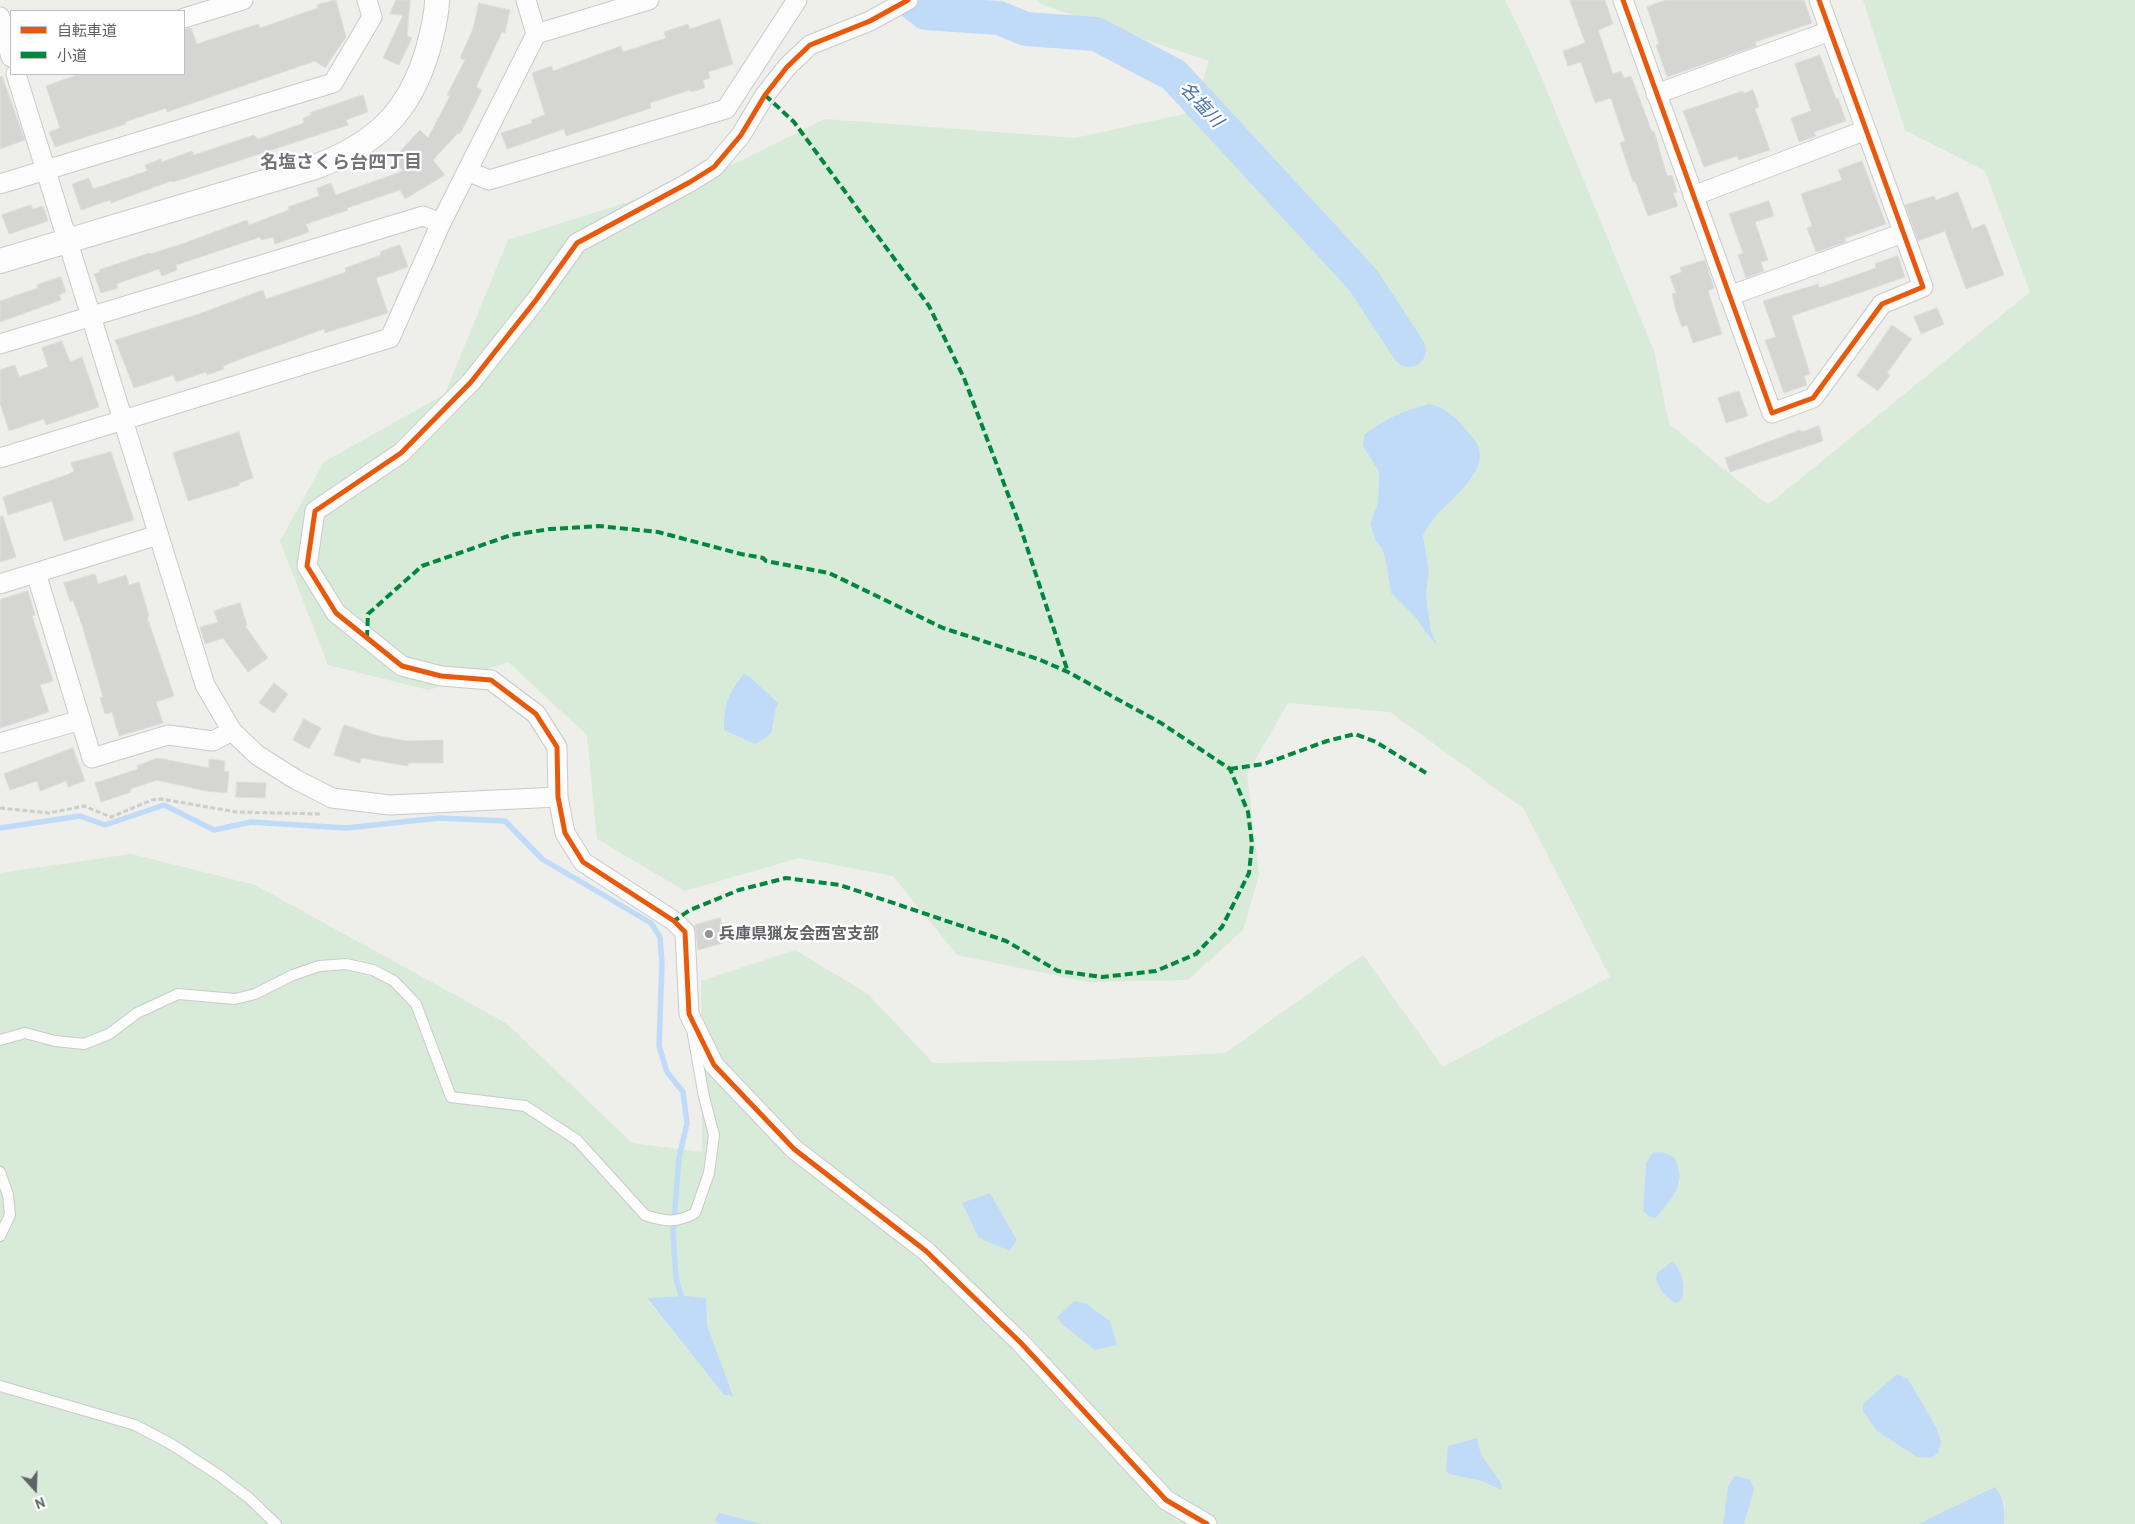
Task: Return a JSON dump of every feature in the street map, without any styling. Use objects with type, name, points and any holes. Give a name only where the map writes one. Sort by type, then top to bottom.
[{"type":"street","points":[[185,18],[243,0]]},
{"type":"street","points":[[0,184],[334,83],[372,17],[367,0]]},
{"type":"street","points":[[0,261],[315,167],[336,159],[362,145],[389,124],[414,88],[431,36],[437,0]]},
{"type":"street","points":[[0,458],[390,338],[441,223],[536,34],[526,0]]},
{"type":"street","points":[[536,34],[649,0]]},
{"type":"street","points":[[467,171],[489,180],[726,108],[796,0]]},
{"type":"street","points":[[908,0],[870,21],[810,45],[787,66],[765,95],[741,135],[714,167],[577,243],[536,300],[472,382],[401,453],[315,511],[307,566],[336,614],[402,666],[442,676],[492,680],[536,714],[557,747],[558,797],[564,833],[583,862],[674,921],[685,932],[689,1014],[714,1065],[794,1149],[926,1251],[1022,1344],[1166,1500],[1207,1524]]},
{"type":"street","points":[[1623,0],[1772,413],[1813,398],[1882,304],[1923,287],[1819,0]]},
{"type":"street","points":[[0,17],[10,53]]},
{"type":"street","points":[[1656,94],[1830,31]]},
{"type":"street","points":[[16,75],[205,685],[232,731],[257,755],[295,779],[332,798],[390,805],[558,797]]},
{"type":"street","points":[[1693,196],[1866,130]]},
{"type":"street","points":[[0,344],[423,216],[441,223]]},
{"type":"street","points":[[1729,296],[1903,233]]},
{"type":"street","points":[[0,584],[158,535]]},
{"type":"street","points":[[36,573],[92,758],[168,735],[213,740],[232,731]]},
{"type":"street","points":[[0,743],[80,720]]},
{"type":"lane","points":[[0,1040],[25,1033],[55,1041],[84,1044],[109,1034],[137,1013],[178,994],[235,999],[255,994],[293,975],[318,966],[346,964],[373,970],[394,981],[416,1004],[451,1097],[525,1106],[578,1140],[645,1215],[661,1220],[683,1220],[695,1213],[709,1173],[714,1135],[704,1097],[689,1014]]},
{"type":"lane","points":[[0,1172],[8,1195],[10,1215],[0,1236]]},
{"type":"lane","points":[[0,1386],[135,1425],[171,1444],[220,1476],[249,1498],[276,1524]]},
{"type":"path","points":[[0,808],[49,813],[84,806],[111,817],[152,800],[161,799],[237,812],[322,814],[332,798]]},
{"type":"green space","points":[[1036,0],[1505,0],[1535,62],[1654,351],[1669,424],[1768,505],[2030,292],[1985,171],[1905,130],[1863,0],[2135,0],[2135,1524],[2004,1524],[2005,1504],[1995,1488],[1918,1524],[1744,1524],[1749,1509],[1725,1506],[1723,1524],[0,1524],[0,873],[131,854],[255,885],[506,1023],[632,1143],[702,1152],[701,981],[795,950],[868,994],[933,1063],[1095,1060],[1225,1053],[1363,955],[1443,1067],[1610,977],[1524,809],[1390,712],[1288,703],[1247,774],[1259,875],[1243,930],[1188,980],[1088,982],[957,955],[893,876],[799,858],[685,891],[597,839],[587,735],[508,662],[429,690],[328,665],[280,541],[324,462],[445,394],[508,240],[710,176],[825,119],[1075,138],[1193,112],[1209,61],[1040,4]],"holes":[[[1363,446],[1472,477],[1434,517],[1423,535],[1429,571],[1426,594],[1431,631],[1436,643],[1415,617],[1391,593],[1385,557],[1381,547],[1376,542],[1370,524],[1378,503],[1379,472]],[[744,674],[778,703],[774,713],[774,730]],[[1652,1153],[1681,1182],[1656,1218],[1643,1211],[1646,1163]],[[990,1193],[1017,1240],[1010,1251]],[[706,1298],[707,1325],[732,1396],[724,1395],[647,1299]],[[1113,1334],[1117,1345],[1095,1350]],[[1863,1404],[1917,1457],[1900,1446]],[[1476,1438],[1481,1455],[1482,1481],[1449,1474]]]},
{"type":"water","points":[[1429,404],[1445,410],[1459,421],[1477,444],[1480,458],[1472,477],[1434,518],[1423,535],[1429,571],[1426,594],[1428,610],[1431,631],[1437,645],[1415,617],[1391,593],[1385,557],[1381,547],[1376,542],[1370,524],[1378,503],[1379,472],[1363,446],[1364,435],[1380,424],[1403,412]]},
{"type":"water","points":[[744,674],[750,677],[778,703],[772,731],[755,744],[724,730],[728,700],[734,687]]},
{"type":"water","points":[[1662,1152],[1674,1157],[1678,1167],[1679,1183],[1677,1190],[1656,1218],[1650,1217],[1643,1211],[1646,1163],[1652,1153]]},
{"type":"water","points":[[990,1193],[1017,1240],[1010,1251],[979,1238],[962,1203]]},
{"type":"water","points":[[1673,1261],[1679,1270],[1683,1285],[1682,1300],[1675,1303],[1663,1293],[1656,1280],[1657,1273]]},
{"type":"water","points":[[686,1296],[706,1298],[707,1325],[733,1396],[724,1395],[647,1298]]},
{"type":"water","points":[[1074,1301],[1085,1303],[1110,1321],[1117,1345],[1095,1350],[1062,1324],[1057,1317]]},
{"type":"water","points":[[1897,1374],[1908,1379],[1937,1429],[1941,1442],[1938,1453],[1931,1458],[1917,1457],[1877,1431],[1863,1411],[1863,1404]]},
{"type":"water","points":[[1477,1438],[1481,1455],[1501,1483],[1502,1490],[1482,1481],[1449,1474],[1446,1471],[1448,1446]]},
{"type":"water","points":[[1734,1476],[1750,1479],[1754,1490],[1744,1524],[1723,1524],[1728,1487]]},
{"type":"water","points":[[1995,1487],[2004,1504],[2004,1524],[1918,1524]]},
{"type":"water","points":[[719,1513],[762,1524],[719,1524],[715,1520]]},
{"type":"building","points":[[336,0],[346,37],[325,68],[315,61],[167,112],[166,108],[125,122],[126,124],[55,147],[49,132],[60,128],[46,86],[77,75],[185,75],[185,29],[191,28],[197,44],[258,24],[260,28],[318,8],[317,5]]},
{"type":"building","points":[[396,0],[410,0],[407,36],[412,38],[399,65],[383,58],[403,15],[390,14]]},
{"type":"building","points":[[1570,0],[1605,0],[1613,24],[1598,30],[1613,74],[1621,71],[1624,78],[1631,76],[1652,132],[1654,131],[1667,176],[1672,175],[1677,192],[1673,193],[1678,206],[1648,216],[1635,181],[1633,182],[1620,143],[1625,141],[1611,98],[1595,103],[1581,62],[1568,66],[1563,51],[1585,43]]},
{"type":"building","points":[[1666,0],[1804,0],[1812,23],[1755,42],[1756,46],[1667,77],[1656,45],[1659,44],[1647,7]]},
{"type":"building","points":[[479,3],[510,10],[505,33],[502,32],[476,87],[482,90],[460,134],[458,133],[433,160],[445,175],[405,199],[400,190],[347,208],[348,210],[306,224],[309,232],[275,244],[273,237],[261,240],[260,237],[176,265],[177,270],[162,276],[159,269],[116,284],[118,288],[101,293],[94,274],[100,272],[99,270],[182,244],[247,220],[249,225],[289,210],[288,207],[319,196],[317,188],[331,183],[336,195],[403,171],[392,160],[420,130],[428,138],[450,96],[447,95],[465,60],[460,58],[473,29]]},
{"type":"building","points":[[720,19],[733,64],[708,72],[710,78],[703,80],[705,88],[691,92],[690,90],[650,103],[651,108],[566,136],[564,129],[507,149],[501,133],[532,123],[531,120],[545,115],[532,73],[552,66],[553,71],[621,46],[623,52],[666,38],[664,32],[688,24],[690,29]]},
{"type":"building","points":[[1820,55],[1846,121],[1814,132],[1816,136],[1799,142],[1791,118],[1811,111],[1795,64]]},
{"type":"building","points":[[2,76],[25,140],[0,149],[0,77]]},
{"type":"building","points":[[1753,90],[1759,107],[1755,109],[1770,150],[1739,160],[1737,156],[1704,167],[1683,111],[1743,91],[1744,93]]},
{"type":"building","points":[[363,95],[368,112],[346,120],[348,125],[183,179],[171,181],[111,203],[110,200],[81,210],[72,184],[89,178],[93,189],[147,171],[145,165],[161,159],[162,162],[192,151],[194,155],[254,135],[258,139],[304,123],[303,118],[311,115],[310,113]]},
{"type":"building","points":[[1862,161],[1886,224],[1845,238],[1846,242],[1816,252],[1807,228],[1812,226],[1801,194],[1842,180],[1838,170]]},
{"type":"building","points":[[1958,192],[1972,229],[1985,224],[2004,275],[1966,289],[1945,231],[1918,241],[1905,205],[1934,196],[1936,200]]},
{"type":"building","points":[[1769,201],[1774,216],[1755,222],[1768,260],[1761,262],[1764,271],[1746,278],[1738,255],[1743,253],[1729,214]]},
{"type":"building","points":[[31,205],[33,209],[43,206],[48,221],[9,234],[2,215]]},
{"type":"building","points":[[400,245],[408,267],[376,278],[388,313],[325,333],[324,329],[238,360],[223,366],[224,369],[207,375],[206,372],[176,382],[173,375],[134,388],[115,340],[199,314],[263,290],[266,299],[302,287],[346,272],[345,268],[381,255],[380,252]]},
{"type":"building","points":[[1898,256],[1905,277],[1792,316],[1810,374],[1804,376],[1807,385],[1784,393],[1765,340],[1776,337],[1763,301],[1818,284],[1819,288],[1876,268],[1875,264]]},
{"type":"building","points":[[1705,260],[1714,288],[1708,291],[1722,334],[1693,343],[1687,325],[1682,327],[1676,310],[1672,294],[1676,293],[1670,276],[1682,272],[1680,268]]},
{"type":"building","points":[[61,277],[66,292],[59,295],[61,300],[0,322],[0,301],[38,288],[37,285]]},
{"type":"building","points":[[1937,308],[1944,324],[1921,334],[1914,317]]},
{"type":"building","points":[[1892,325],[1912,339],[1887,373],[1890,375],[1878,391],[1857,376]]},
{"type":"building","points":[[62,341],[70,362],[82,357],[99,407],[46,425],[44,419],[9,431],[0,403],[0,370],[15,365],[19,377],[48,367],[42,348]]},
{"type":"building","points":[[1739,391],[1748,416],[1726,423],[1718,398]]},
{"type":"building","points":[[1819,426],[1823,441],[1730,472],[1725,458],[1800,430],[1801,432]]},
{"type":"building","points":[[239,432],[253,478],[239,483],[240,485],[188,501],[173,453]]},
{"type":"building","points":[[111,452],[134,520],[64,541],[52,501],[8,515],[3,497],[69,474],[74,471],[71,463]]},
{"type":"building","points":[[3,516],[16,557],[0,562],[0,517]]},
{"type":"building","points":[[95,574],[98,584],[126,575],[129,585],[139,582],[149,616],[147,617],[174,696],[156,702],[163,723],[119,736],[112,712],[105,714],[100,698],[103,697],[83,628],[73,600],[70,602],[64,583]]},
{"type":"building","points":[[28,591],[35,615],[32,616],[53,681],[40,685],[49,712],[0,728],[0,600]]},
{"type":"building","points":[[240,603],[247,625],[245,626],[268,658],[248,672],[223,638],[205,644],[200,627],[218,622],[214,611]]},
{"type":"building","points":[[274,683],[288,694],[274,713],[259,703]]},
{"type":"building","points":[[304,719],[321,728],[309,749],[293,740]]},
{"type":"building","points":[[344,725],[379,736],[407,741],[443,740],[443,763],[408,763],[408,766],[361,758],[360,763],[334,755]]},
{"type":"building","points":[[73,748],[85,781],[68,787],[66,781],[40,791],[37,781],[10,790],[4,774]]},
{"type":"building","points":[[158,758],[209,768],[209,759],[225,761],[224,771],[229,772],[227,793],[206,791],[157,780],[130,789],[131,792],[101,802],[95,783],[138,769],[137,766]]},
{"type":"building","points":[[237,782],[266,783],[265,798],[236,797]]},
{"type":"building","name":"兵庫県猟友会西宮支部","points":[[720,918],[725,937],[721,938],[723,943],[698,950],[695,925]]},
{"type":"waterway","name":"名塩川","points":[[909,0],[926,13],[999,18],[1026,29],[1096,34],[1174,75],[1363,280],[1409,350]]},
{"type":"waterway","points":[[0,828],[80,816],[105,825],[164,805],[214,830],[251,822],[346,828],[439,818],[505,821],[542,859],[651,923],[660,937],[662,964],[659,1046],[667,1072],[683,1092],[687,1123],[679,1158],[673,1232],[676,1278],[683,1303]]},
{"type":"marked path","points":[[765,95],[794,122],[929,306],[964,378],[1020,526],[1068,672]]},
{"type":"marked path","points":[[367,638],[368,614],[422,566],[511,535],[550,529],[599,526],[658,532],[763,558],[766,561],[829,573],[943,628],[1038,659],[1068,672],[1161,723],[1230,769],[1248,812],[1252,844],[1249,873],[1222,927],[1196,954],[1156,971],[1102,977],[1058,971],[1006,941],[840,885],[786,878],[739,890],[690,910],[674,921]]},
{"type":"marked path","points":[[1230,769],[1264,764],[1327,741],[1355,734],[1376,742],[1426,773]]},
{"type":"cycle path","points":[[908,0],[870,21],[810,45],[787,67],[765,95],[741,135],[714,167],[577,243],[536,300],[471,382],[401,453],[315,511],[307,566],[336,613],[402,666],[441,676],[491,680],[536,714],[557,747],[558,797],[565,833],[583,862],[674,921],[685,932],[689,1014],[714,1065],[794,1149],[926,1251],[1021,1343],[1166,1500],[1207,1524]]},
{"type":"cycle path","points":[[1623,0],[1772,413],[1813,398],[1882,304],[1923,287],[1819,0]]},
{"type":"place","name":"兵庫県猟友会西宮支部","points":[[709,934]]},
{"type":"district","name":"名塩さくら台四丁目","points":[[341,163]]}]
